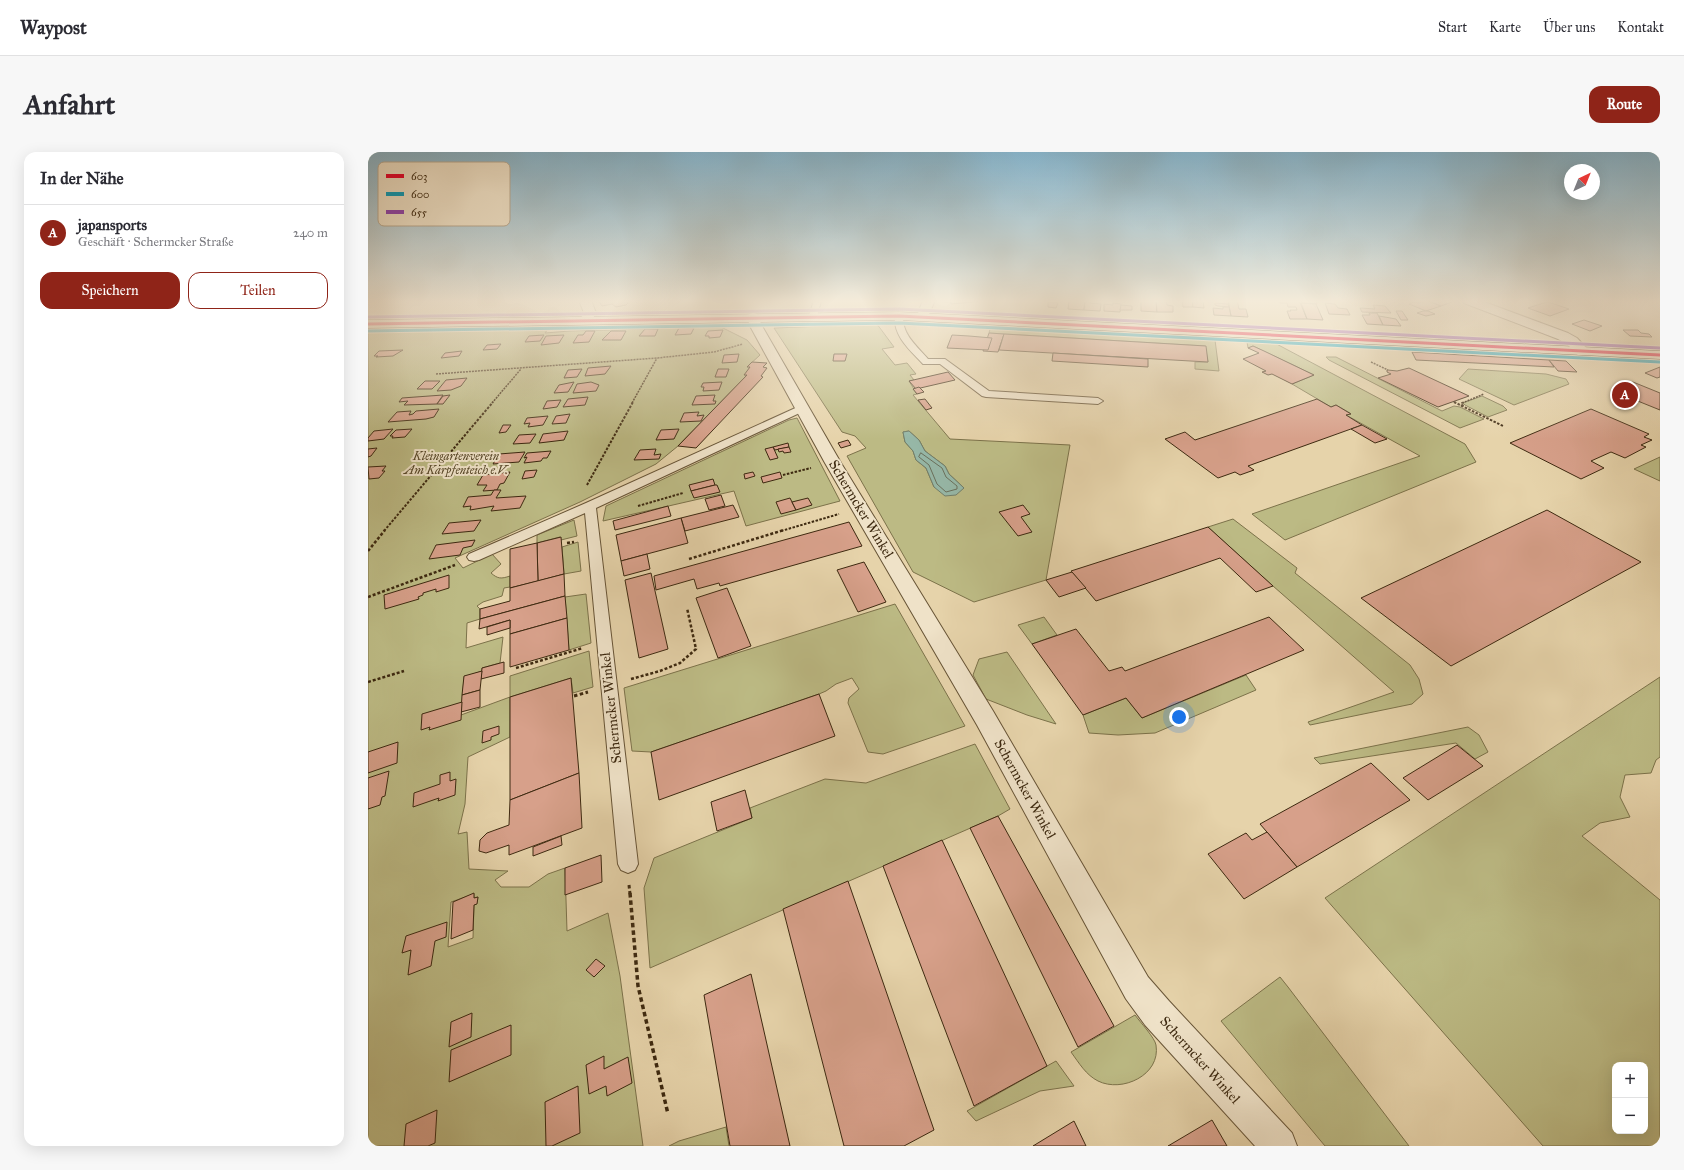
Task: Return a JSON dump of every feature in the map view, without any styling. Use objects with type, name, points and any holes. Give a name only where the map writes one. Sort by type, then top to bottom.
[{"type":"main road","name":"Schermcker Winkel","points":[[767,346],[833,463],[985,718],[1137,988],[1157,1013],[1279,1146]]},
{"type":"main road","points":[[1480,346],[1660,355]]},
{"type":"main road","points":[[1577,346],[1583,352]]},
{"type":"lane","points":[[912,346],[926,362],[942,361],[986,394],[1098,401]]},
{"type":"lane","points":[[474,557],[590,506],[802,408]]},
{"type":"lane","name":"Schermcker Winkel","points":[[590,506],[628,864]]},
{"type":"path","points":[[436,374],[657,358],[714,352],[735,346]]},
{"type":"path","points":[[584,490],[657,358]]},
{"type":"path","points":[[1371,362],[1388,370]]},
{"type":"path","points":[[368,551],[522,368]]},
{"type":"path","points":[[1461,406],[1463,405],[1462,402],[1484,394]]},
{"type":"path","points":[[1454,402],[1503,426]]},
{"type":"path","points":[[783,475],[833,463]]},
{"type":"path","points":[[689,559],[861,508]]},
{"type":"path","points":[[368,597],[449,568],[474,557]]},
{"type":"path","points":[[608,686],[660,671],[680,663],[696,649],[687,608]]},
{"type":"path","points":[[516,668],[604,641]]},
{"type":"path","points":[[368,682],[404,671]]},
{"type":"path","points":[[628,864],[638,986],[668,1114]]},
{"type":"green space","name":"Kleingartenverein Am Karpfenteich e.V.","points":[[368,346],[753,346],[760,355],[748,366],[750,367],[745,375],[747,375],[678,446],[656,464],[580,502],[455,558],[463,568],[492,554],[501,564],[491,573],[500,578],[510,576],[510,587],[504,588],[502,596],[483,602],[477,606],[480,609],[480,619],[467,623],[466,648],[503,637],[500,663],[482,668],[482,671],[464,677],[461,715],[510,697],[510,737],[468,757],[465,804],[458,834],[467,832],[469,869],[508,871],[495,880],[501,887],[529,887],[548,874],[565,868],[567,931],[608,913],[620,976],[643,1146],[368,1146]],"holes":[[[474,894],[474,898],[478,897],[477,903],[474,905],[473,938],[448,947],[451,902]]]},
{"type":"green space","points":[[786,346],[894,346],[882,349],[895,365],[907,363],[916,374],[910,375],[914,380],[909,381],[917,394],[913,395],[950,439],[1070,445],[1046,580],[974,602],[913,572],[847,456],[866,448],[855,436],[842,432]],"holes":[[[909,431],[919,440],[925,451],[945,466],[949,474],[964,488],[934,487],[926,468],[916,460],[913,451],[905,442],[903,432]]]},
{"type":"green space","points":[[1205,346],[1216,346],[1219,371],[1195,369],[1195,362],[1208,362]]},
{"type":"green space","points":[[1254,346],[1281,346],[1465,444],[1476,462],[1285,540],[1252,514],[1420,456],[1346,415],[1350,413],[1336,405],[1331,407],[1292,384],[1314,375]]},
{"type":"green space","points":[[1326,357],[1336,357],[1442,411],[1454,406],[1460,407],[1484,419],[1460,428],[1329,360]]},
{"type":"green space","points":[[1468,369],[1546,374],[1566,379],[1569,384],[1514,405],[1459,379]]},
{"type":"green space","points":[[1482,396],[1503,406],[1507,410],[1488,417],[1463,403]]},
{"type":"green space","points":[[797,418],[840,501],[746,526],[734,491],[603,521],[606,506],[789,420]]},
{"type":"green space","points":[[1660,457],[1660,481],[1634,469]]},
{"type":"green space","points":[[1233,519],[1297,568],[1295,573],[1410,665],[1419,679],[1423,694],[1412,704],[1310,725],[1308,722],[1394,692],[1208,527]]},
{"type":"green space","points":[[574,520],[577,536],[561,540],[560,537],[537,543],[537,535]]},
{"type":"green space","points":[[578,542],[581,571],[564,574],[562,547]]},
{"type":"green space","points":[[586,594],[591,643],[569,650],[565,597]]},
{"type":"green space","points":[[895,604],[965,726],[883,754],[868,752],[848,703],[849,698],[859,689],[852,678],[836,684],[819,694],[651,752],[632,751],[624,688]]},
{"type":"green space","points":[[1044,617],[1057,635],[1032,644],[1018,625]]},
{"type":"green space","points":[[589,651],[593,687],[573,693],[571,678],[510,697],[510,676]]},
{"type":"green space","points":[[1007,652],[1056,724],[1027,715],[986,699],[973,675],[979,659]]},
{"type":"green space","points":[[1246,675],[1256,690],[1155,733],[1118,735],[1089,733],[1083,715],[1126,698],[1142,718]]},
{"type":"green space","points":[[1660,677],[1660,757],[1656,760],[1651,773],[1625,775],[1620,797],[1630,817],[1600,823],[1582,836],[1660,900],[1660,1146],[1543,1146],[1325,898]]},
{"type":"green space","points":[[1468,727],[1479,735],[1488,752],[1475,759],[1456,743],[1320,764],[1314,758]]},
{"type":"green space","points":[[975,744],[1010,809],[998,816],[650,968],[644,888],[654,858],[752,818],[750,808],[825,779],[866,783]]},
{"type":"green space","points":[[1280,977],[1409,1146],[1325,1146],[1221,1021]]},
{"type":"green space","points":[[1135,1015],[1155,1042],[1156,1056],[1152,1065],[1146,1073],[1138,1079],[1128,1083],[1118,1085],[1098,1081],[1083,1068],[1071,1052]]},
{"type":"green space","points":[[1056,1061],[1074,1086],[1040,1091],[976,1121],[967,1111]]},
{"type":"green space","points":[[726,1127],[729,1146],[669,1146],[679,1141]]},
{"type":"water","points":[[909,431],[919,440],[925,451],[945,466],[949,474],[964,488],[956,495],[945,496],[934,487],[926,468],[916,460],[913,451],[905,442],[903,432]]},
{"type":"building","points":[[486,346],[499,346],[497,349],[483,350]]},
{"type":"building","points":[[948,346],[989,346],[988,350],[947,348]]},
{"type":"building","points":[[985,346],[1000,346],[998,352],[983,351]]},
{"type":"building","points":[[1000,346],[1206,346],[1208,362],[999,350]]},
{"type":"building","points":[[1254,346],[1314,375],[1292,384],[1272,374],[1268,375],[1262,372],[1266,371],[1243,359],[1259,353],[1248,348]]},
{"type":"building","points":[[403,350],[393,356],[374,356],[379,351]]},
{"type":"building","points":[[462,351],[459,356],[441,358],[445,353]]},
{"type":"building","points":[[1412,352],[1549,360],[1554,367],[1416,360]]},
{"type":"building","points":[[1053,353],[1148,359],[1148,367],[1052,361]]},
{"type":"building","points":[[739,354],[737,362],[722,363],[724,355]]},
{"type":"building","points":[[834,354],[847,354],[845,361],[833,361]]},
{"type":"building","points":[[1549,360],[1566,361],[1577,372],[1558,371]]},
{"type":"building","points":[[752,362],[767,363],[763,367],[767,368],[761,376],[763,377],[696,448],[678,446],[747,375],[744,375],[750,367],[747,367]]},
{"type":"building","points":[[611,366],[605,374],[585,376],[588,368]]},
{"type":"building","points":[[1660,367],[1660,377],[1657,378],[1645,373]]},
{"type":"building","points":[[1409,368],[1469,396],[1438,407],[1378,378],[1391,374],[1387,372],[1387,370],[1397,371]]},
{"type":"building","points":[[582,369],[577,377],[564,378],[568,370]]},
{"type":"building","points":[[718,369],[729,369],[726,377],[715,377]]},
{"type":"building","points":[[948,372],[955,380],[916,389],[909,381]]},
{"type":"building","points":[[467,378],[461,386],[451,390],[437,391],[446,380]]},
{"type":"building","points":[[425,381],[440,381],[432,389],[417,389]]},
{"type":"building","points":[[574,382],[568,392],[554,393],[559,385]]},
{"type":"building","points":[[591,382],[599,385],[596,391],[573,393],[577,384]]},
{"type":"building","points":[[722,382],[719,390],[703,391],[704,387],[701,387],[703,383]]},
{"type":"building","points":[[1633,382],[1660,393],[1660,410],[1613,391]]},
{"type":"building","points":[[919,387],[924,392],[917,394],[913,389]]},
{"type":"building","points":[[443,395],[437,404],[404,405],[408,401],[399,402],[402,398]]},
{"type":"building","points":[[450,395],[443,404],[437,404],[443,396]]},
{"type":"building","points":[[715,395],[713,401],[716,401],[715,404],[692,405],[696,396]]},
{"type":"building","points":[[588,397],[585,405],[563,407],[568,399]]},
{"type":"building","points":[[925,399],[932,408],[926,410],[918,400]]},
{"type":"building","points":[[1317,399],[1331,407],[1336,405],[1351,414],[1346,415],[1362,425],[1248,466],[1254,470],[1240,475],[1235,472],[1218,478],[1165,439],[1185,432],[1195,440]]},
{"type":"building","points":[[561,400],[557,407],[543,409],[547,401]]},
{"type":"building","points":[[439,409],[434,417],[388,422],[397,412],[411,411],[409,415],[416,411]]},
{"type":"building","points":[[1591,409],[1649,434],[1644,437],[1652,440],[1641,445],[1646,447],[1625,458],[1611,452],[1591,461],[1604,468],[1581,479],[1510,443]]},
{"type":"building","points":[[699,412],[697,416],[704,415],[701,421],[680,422],[684,413]]},
{"type":"building","points":[[570,414],[566,423],[552,424],[556,416]]},
{"type":"building","points":[[548,416],[543,425],[528,427],[530,423],[524,424],[527,418]]},
{"type":"building","points":[[503,425],[511,425],[506,432],[499,433]]},
{"type":"building","points":[[1362,425],[1387,439],[1375,443],[1351,429]]},
{"type":"building","points":[[393,429],[384,439],[368,441],[368,438],[374,431]]},
{"type":"building","points":[[412,429],[405,437],[392,438],[393,436],[390,436],[396,430]]},
{"type":"building","points":[[679,429],[674,439],[656,440],[661,430]]},
{"type":"building","points":[[568,431],[564,440],[539,443],[543,434]]},
{"type":"building","points":[[536,434],[530,443],[513,444],[519,435]]},
{"type":"building","points":[[848,440],[851,445],[841,448],[838,443]]},
{"type":"building","points":[[788,443],[789,447],[775,450],[773,447]]},
{"type":"building","points":[[773,447],[778,458],[770,460],[765,449]]},
{"type":"building","points":[[789,447],[791,452],[779,452],[778,449]]},
{"type":"building","points":[[377,448],[371,456],[368,457],[368,449]]},
{"type":"building","points":[[656,449],[654,455],[661,454],[659,459],[634,460],[640,450]]},
{"type":"building","points":[[551,451],[547,458],[543,458],[541,461],[524,463],[527,457],[524,458],[527,453]]},
{"type":"building","points":[[525,452],[519,462],[493,464],[499,454]]},
{"type":"building","points":[[386,466],[382,471],[385,471],[379,478],[369,479],[368,467]]},
{"type":"building","points":[[537,470],[534,477],[522,479],[525,471]]},
{"type":"building","points":[[510,472],[504,483],[500,484],[497,490],[483,491],[487,485],[477,485],[483,475]]},
{"type":"building","points":[[753,472],[755,476],[745,479],[744,474]]},
{"type":"building","points":[[780,472],[782,478],[763,483],[761,477]]},
{"type":"building","points":[[713,479],[715,485],[691,491],[689,485]]},
{"type":"building","points":[[717,485],[720,492],[694,498],[691,491]]},
{"type":"building","points":[[494,490],[501,490],[496,498],[526,496],[520,508],[491,511],[494,506],[470,510],[471,506],[463,507],[468,497],[491,495]]},
{"type":"building","points":[[721,495],[725,506],[709,510],[705,499]]},
{"type":"building","points":[[790,498],[796,510],[781,514],[776,502]]},
{"type":"building","points":[[808,498],[812,505],[796,510],[792,502]]},
{"type":"building","points":[[733,505],[739,517],[685,531],[681,518]]},
{"type":"building","points":[[1023,505],[1030,514],[1021,517],[1032,532],[1018,536],[999,512]]},
{"type":"building","points":[[668,506],[671,516],[615,530],[613,521]]},
{"type":"building","points":[[1547,510],[1641,562],[1451,666],[1361,598]]},
{"type":"building","points":[[681,518],[688,543],[621,561],[616,535]]},
{"type":"building","points":[[481,520],[474,531],[442,534],[449,523]]},
{"type":"building","points":[[849,522],[862,546],[720,586],[719,583],[697,589],[694,579],[656,590],[654,576]]},
{"type":"building","points":[[1208,527],[1273,586],[1256,592],[1220,558],[1096,601],[1071,571]]},
{"type":"building","points":[[561,537],[564,574],[538,581],[537,543]]},
{"type":"building","points":[[475,540],[472,546],[463,548],[460,555],[429,559],[436,545]]},
{"type":"building","points":[[537,543],[538,581],[510,588],[510,549]]},
{"type":"building","points":[[647,554],[650,569],[624,576],[621,561]]},
{"type":"building","points":[[864,562],[886,602],[858,612],[837,570]]},
{"type":"building","points":[[1072,572],[1086,588],[1059,597],[1046,580]]},
{"type":"building","points":[[651,573],[668,649],[639,658],[625,580]]},
{"type":"building","points":[[564,574],[565,596],[480,619],[480,609],[510,601],[510,588]]},
{"type":"building","points":[[449,575],[449,588],[436,592],[436,589],[423,593],[423,595],[418,597],[419,599],[385,609],[384,595]]},
{"type":"building","points":[[727,588],[751,646],[718,658],[696,598]]},
{"type":"building","points":[[565,596],[567,618],[510,634],[510,620],[479,629],[480,619]]},
{"type":"building","points":[[1269,617],[1304,650],[1142,718],[1126,698],[1083,715],[1032,644],[1076,629],[1109,671],[1122,667],[1125,671]]},
{"type":"building","points":[[567,618],[569,650],[510,667],[510,634]]},
{"type":"building","points":[[510,620],[510,628],[487,635],[487,627]]},
{"type":"building","points":[[504,662],[504,673],[481,679],[482,668]]},
{"type":"building","points":[[482,671],[480,690],[462,695],[464,676]]},
{"type":"building","points":[[571,678],[579,773],[510,800],[510,697]]},
{"type":"building","points":[[480,690],[480,707],[461,712],[462,695]]},
{"type":"building","points":[[819,694],[835,736],[659,800],[651,752]]},
{"type":"building","points":[[462,702],[461,720],[429,730],[430,727],[421,730],[422,714]]},
{"type":"building","points":[[499,726],[499,734],[491,737],[491,740],[482,743],[483,731]]},
{"type":"building","points":[[398,742],[397,763],[368,773],[368,752]]},
{"type":"building","points":[[1457,745],[1483,766],[1428,800],[1403,778]]},
{"type":"building","points":[[1371,763],[1410,800],[1297,867],[1260,824]]},
{"type":"building","points":[[389,771],[385,796],[382,797],[380,805],[368,809],[368,778]]},
{"type":"building","points":[[450,772],[450,781],[456,779],[455,795],[438,801],[439,798],[413,807],[414,793],[440,784],[440,775]]},
{"type":"building","points":[[579,773],[582,828],[509,855],[509,845],[486,853],[479,851],[480,840],[487,833],[509,825],[510,800]]},
{"type":"building","points":[[745,790],[752,818],[717,831],[711,802]]},
{"type":"building","points":[[998,816],[1114,1026],[1078,1047],[970,828]]},
{"type":"building","points":[[1267,832],[1297,867],[1244,899],[1208,854],[1246,833],[1252,840]]},
{"type":"building","points":[[561,836],[562,845],[533,856],[533,847]]},
{"type":"building","points":[[942,840],[1047,1066],[974,1106],[883,866]]},
{"type":"building","points":[[601,855],[602,882],[565,895],[565,868]]},
{"type":"building","points":[[848,881],[934,1130],[904,1146],[844,1146],[783,909]]},
{"type":"building","points":[[474,893],[474,898],[478,897],[477,904],[474,905],[473,930],[451,939],[453,902]]},
{"type":"building","points":[[447,922],[446,937],[435,941],[431,966],[408,975],[411,950],[402,953],[406,936]]},
{"type":"building","points":[[596,959],[605,966],[594,977],[586,970]]},
{"type":"building","points":[[751,974],[790,1146],[730,1146],[704,995]]},
{"type":"building","points":[[472,1013],[471,1037],[449,1047],[451,1022]]},
{"type":"building","points":[[511,1025],[511,1055],[449,1082],[451,1050]]},
{"type":"building","points":[[604,1056],[604,1069],[628,1057],[632,1083],[607,1096],[606,1086],[589,1094],[586,1065]]},
{"type":"building","points":[[578,1086],[580,1133],[552,1146],[546,1146],[545,1102]]},
{"type":"building","points":[[437,1110],[435,1143],[428,1146],[404,1146],[406,1124]]},
{"type":"building","points":[[1212,1120],[1227,1146],[1168,1146]]},
{"type":"building","points":[[1074,1121],[1086,1146],[1033,1146]]},
{"type":"transit line","name":"600","points":[[1355,346],[1660,362]]},
{"type":"transit line","name":"603","points":[[1492,346],[1660,355]]},
{"type":"transit line","name":"655","points":[[1629,346],[1660,348]]},
{"type":"place","name":"japansports","points":[[1625,395]]}]
